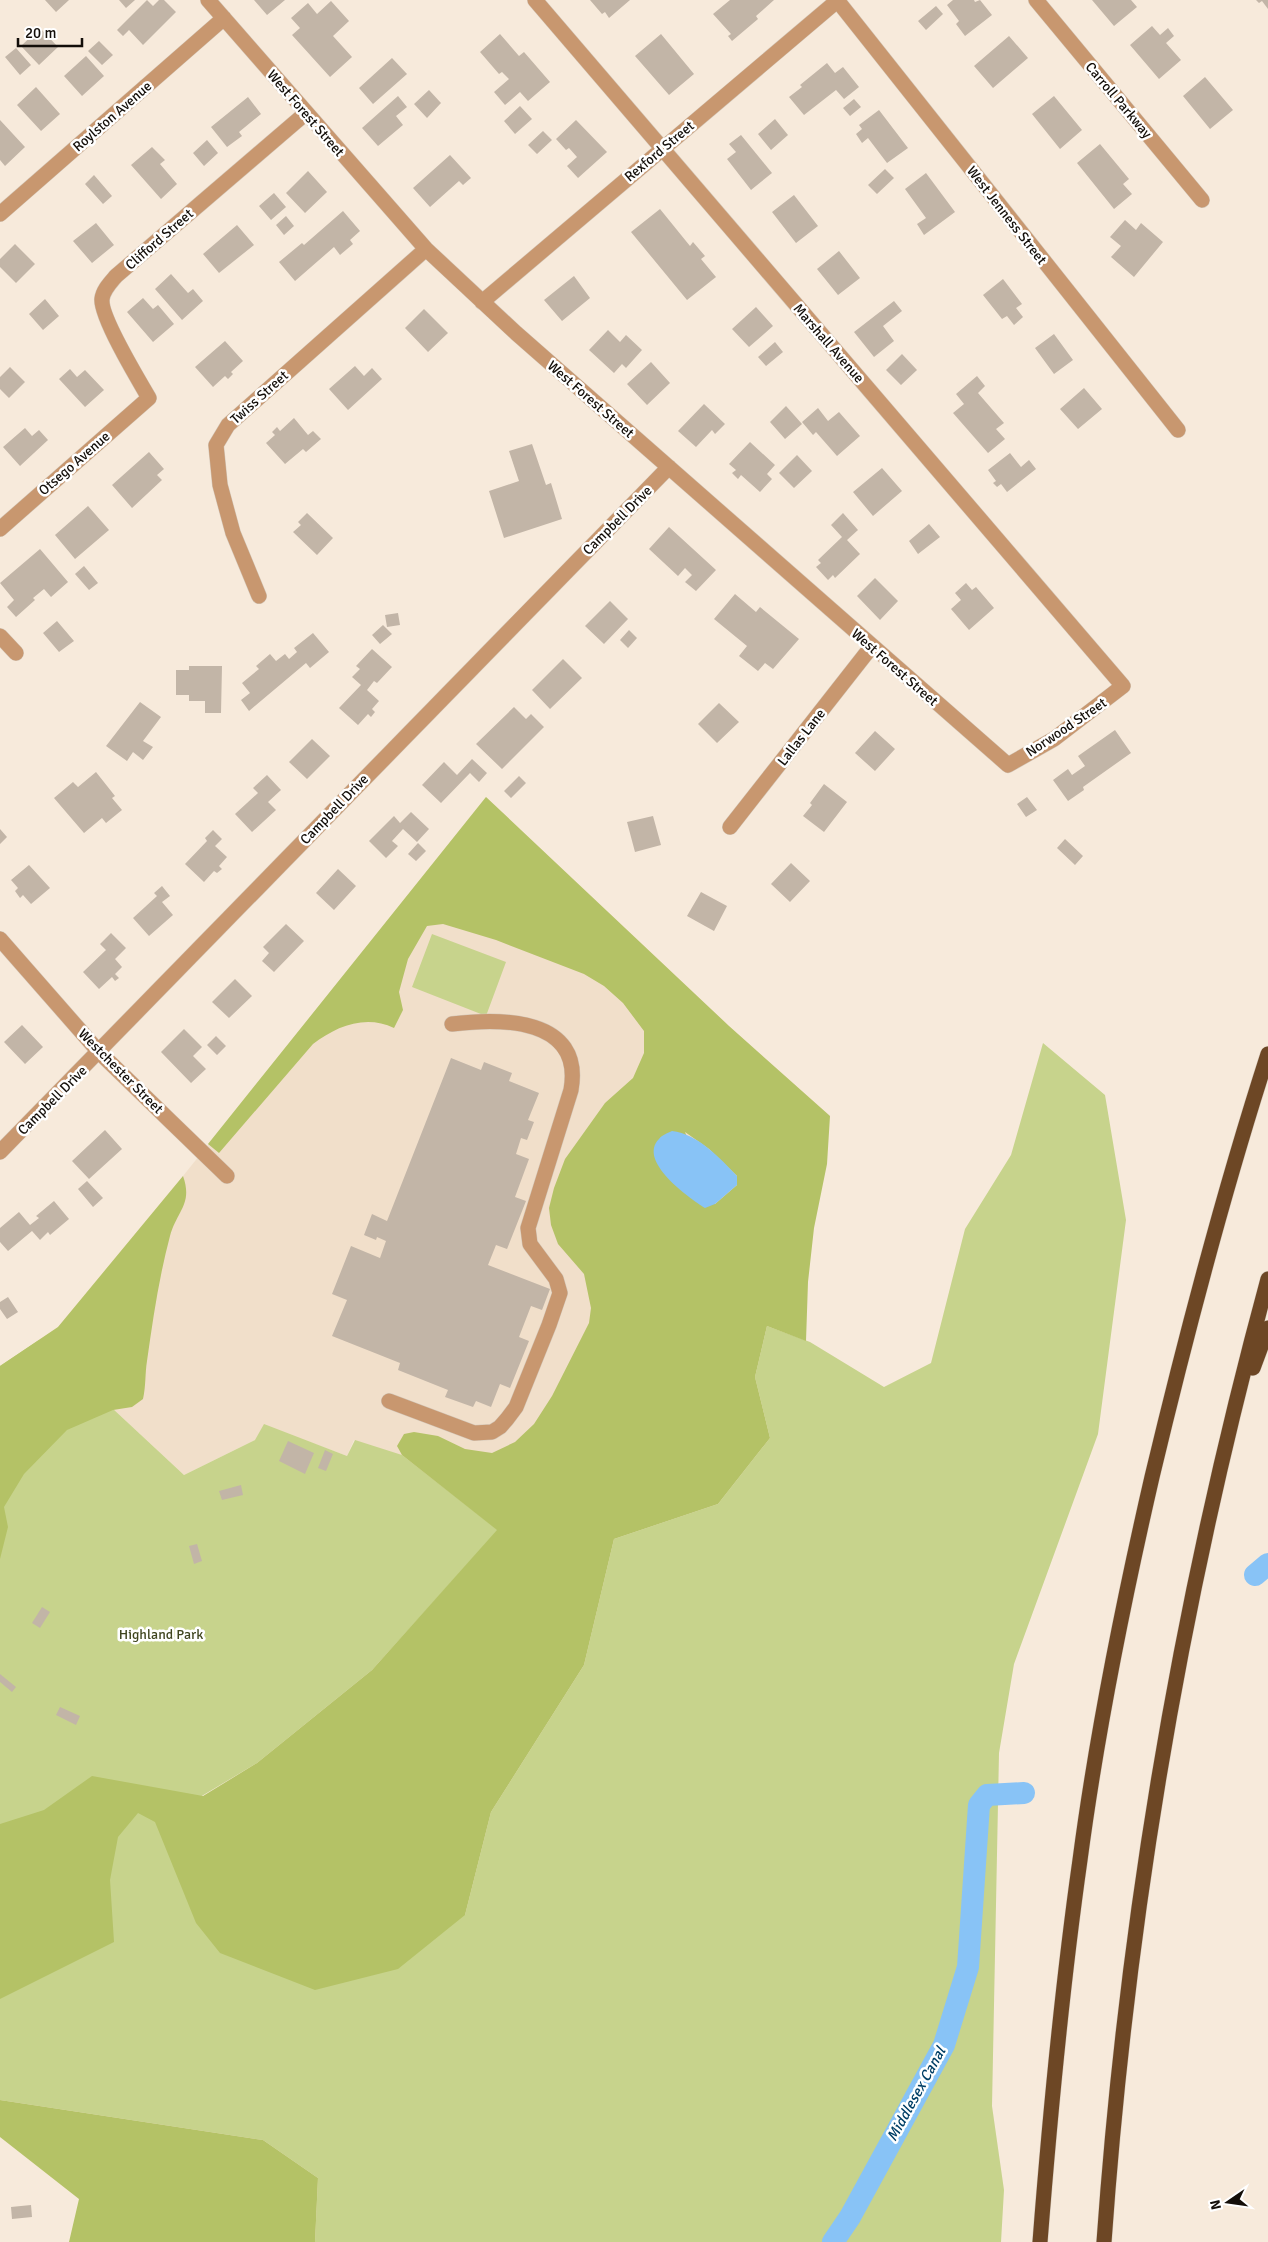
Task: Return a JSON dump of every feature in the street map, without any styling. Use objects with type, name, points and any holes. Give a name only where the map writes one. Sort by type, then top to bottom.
[{"type":"highway","points":[[1040,2242],[1053,2087],[1070,1934],[1105,1703],[1135,1549],[1172,1390],[1231,1173],[1268,1054]]},
{"type":"highway","points":[[1104,2242],[1126,2001],[1162,1751],[1191,1600],[1224,1449],[1268,1279]]},
{"type":"highway","points":[[1224,1449],[1268,1328]]},
{"type":"street","name":"West Forest Street","points":[[208,0],[426,249],[482,302],[1008,765]]},
{"type":"street","name":"Marshall Avenue","points":[[535,0],[1124,686]]},
{"type":"street","name":"Rexford Street","points":[[482,302],[837,0]]},
{"type":"street","name":"West Jenness Street","points":[[837,0],[1178,430]]},
{"type":"street","name":"Carroll Parkway","points":[[1036,0],[1202,200]]},
{"type":"street","name":"Roylston Avenue","points":[[0,214],[224,18]]},
{"type":"street","name":"Clifford Street","points":[[149,398],[108,320],[101,301],[104,292],[116,276],[306,113]]},
{"type":"street","name":"Twiss Street","points":[[259,596],[233,533],[220,485],[216,445],[228,425],[426,249]]},
{"type":"street","name":"Otsego Avenue","points":[[0,529],[149,398]]},
{"type":"street","name":"Campbell Drive","points":[[0,1152],[669,467]]},
{"type":"street","points":[[0,636],[16,653]]},
{"type":"street","name":"Lallas Lane","points":[[730,827],[872,646]]},
{"type":"street","name":"Norwood Street","points":[[1008,765],[1054,739],[1124,686]]},
{"type":"street","name":"Westchester Street","points":[[0,939],[98,1052],[227,1176]]},
{"type":"street","points":[[389,1401],[474,1433],[492,1432],[500,1427],[516,1407],[560,1293],[556,1279],[530,1244],[528,1228],[571,1090],[572,1066],[567,1054],[555,1037],[544,1029],[487,1021],[452,1024]]},
{"type":"shaded area","points":[[486,797],[729,1026],[830,1116],[498,1530],[354,1440],[347,1456],[315,1444],[255,1440],[184,1475],[39,1340],[58,1327],[183,1176]]},
{"type":"green space","points":[[486,797],[729,1026],[830,1116],[827,1164],[814,1228],[808,1282],[806,1341],[767,1326],[755,1377],[770,1438],[718,1504],[614,1539],[584,1665],[491,1812],[465,1915],[398,1969],[315,1990],[220,1953],[196,1923],[155,1822],[138,1813],[118,1837],[110,1880],[114,1942],[0,1999],[0,1824],[44,1810],[92,1776],[203,1796],[257,1763],[372,1670],[497,1530],[402,1455],[397,1446],[404,1434],[414,1432],[438,1436],[465,1449],[492,1453],[515,1442],[534,1424],[552,1396],[589,1323],[591,1308],[584,1274],[558,1244],[551,1225],[549,1208],[554,1188],[565,1159],[605,1103],[633,1078],[644,1053],[644,1031],[623,1003],[604,986],[584,974],[496,940],[443,924],[427,926],[408,959],[399,992],[403,1010],[394,1028],[373,1022],[362,1022],[341,1027],[331,1032],[313,1044],[219,1153],[208,1144]],"holes":[[[685,1132],[709,1149],[737,1176],[737,1185],[715,1204]]]},
{"type":"green space","points":[[432,934],[506,962],[486,1016],[412,987]]},
{"type":"green space","name":"Highland Park","points":[[1043,1043],[1105,1095],[1126,1220],[1098,1434],[1014,1664],[999,1753],[992,2106],[1004,2190],[1001,2242],[315,2242],[318,2178],[263,2140],[0,2100],[0,1366],[39,1340],[184,1475],[255,1440],[264,1424],[347,1456],[355,1440],[402,1455],[498,1530],[372,1670],[257,1763],[185,1806],[465,1915],[491,1812],[584,1665],[614,1539],[718,1504],[770,1438],[755,1377],[767,1326],[810,1342],[884,1387],[931,1363],[965,1229],[1011,1155]]},
{"type":"green space","points":[[183,1176],[186,1186],[185,1201],[170,1236],[163,1267],[146,1366],[143,1399],[132,1407],[113,1410],[67,1430],[24,1474],[4,1507],[8,1527],[0,1559],[0,1366],[58,1327]]},
{"type":"green space","points":[[0,2100],[263,2140],[318,2178],[315,2242],[69,2242],[79,2199],[0,2137]]},
{"type":"water","points":[[672,1131],[682,1133],[700,1142],[737,1176],[737,1185],[715,1204],[705,1208],[678,1188],[660,1168],[655,1158],[654,1148],[660,1138]]},
{"type":"building","points":[[45,0],[69,0],[56,12]]},
{"type":"building","points":[[119,0],[135,0],[126,8]]},
{"type":"building","points":[[147,0],[153,6],[159,0],[164,0],[176,12],[143,45],[129,30],[123,36],[117,30]]},
{"type":"building","points":[[254,0],[285,0],[267,15]]},
{"type":"building","points":[[590,0],[630,0],[609,18],[605,12],[602,14]]},
{"type":"building","points":[[730,0],[774,0],[756,16],[758,19],[732,41],[728,36],[731,34],[713,14]]},
{"type":"building","points":[[953,0],[974,0],[975,2],[980,0],[992,15],[965,36],[956,24],[959,21],[947,5]]},
{"type":"building","points":[[1092,0],[1131,0],[1137,7],[1114,26]]},
{"type":"building","points":[[1256,0],[1268,0],[1268,9],[1262,1],[1259,3]]},
{"type":"building","points":[[331,1],[349,21],[333,36],[352,57],[330,77],[292,35],[300,28],[291,18],[308,3],[317,14]]},
{"type":"building","points":[[936,6],[943,14],[926,30],[918,21]]},
{"type":"building","points":[[1152,26],[1160,35],[1168,28],[1174,36],[1166,43],[1181,60],[1159,79],[1130,45]]},
{"type":"building","points":[[40,28],[58,47],[39,65],[21,46]]},
{"type":"building","points":[[500,34],[519,56],[524,52],[550,82],[528,101],[520,92],[505,105],[494,92],[509,79],[502,72],[499,74],[480,52]]},
{"type":"building","points":[[661,34],[694,74],[669,95],[635,56]]},
{"type":"building","points":[[1009,36],[1028,58],[993,88],[974,66]]},
{"type":"building","points":[[99,41],[113,55],[102,65],[88,51]]},
{"type":"building","points":[[16,48],[31,65],[20,75],[5,57]]},
{"type":"building","points":[[86,56],[104,76],[82,96],[64,76]]},
{"type":"building","points":[[392,58],[407,74],[373,104],[359,88]]},
{"type":"building","points":[[827,63],[835,73],[843,67],[859,87],[844,99],[836,90],[804,115],[789,97],[802,87],[800,85]]},
{"type":"building","points":[[1205,77],[1233,110],[1210,129],[1183,96]]},
{"type":"building","points":[[36,87],[60,114],[41,131],[17,105]]},
{"type":"building","points":[[429,90],[441,103],[427,118],[414,104]]},
{"type":"building","points":[[398,96],[407,107],[396,116],[403,125],[378,146],[362,128]]},
{"type":"building","points":[[1054,96],[1082,130],[1060,149],[1032,114]]},
{"type":"building","points":[[248,97],[261,114],[239,132],[242,136],[227,147],[211,127]]},
{"type":"building","points":[[854,99],[861,107],[850,116],[843,108]]},
{"type":"building","points":[[520,106],[532,119],[515,134],[504,121]]},
{"type":"building","points":[[879,110],[908,148],[887,163],[868,138],[862,143],[856,134],[862,129],[859,125]]},
{"type":"building","points":[[775,119],[788,135],[771,150],[758,134]]},
{"type":"building","points":[[0,120],[25,147],[5,166],[0,160]]},
{"type":"building","points":[[576,120],[607,152],[578,178],[567,166],[577,157],[569,148],[566,150],[556,139]]},
{"type":"building","points":[[543,131],[552,140],[537,154],[528,145]]},
{"type":"building","points":[[741,135],[772,173],[751,190],[727,159],[736,152],[729,144]]},
{"type":"building","points":[[207,140],[218,153],[204,166],[193,153]]},
{"type":"building","points":[[1100,144],[1129,179],[1123,184],[1132,194],[1114,209],[1077,163]]},
{"type":"building","points":[[152,147],[165,160],[160,164],[177,184],[161,199],[131,165]]},
{"type":"building","points":[[450,155],[471,178],[463,185],[459,181],[430,207],[413,188]]},
{"type":"building","points":[[885,169],[894,178],[877,194],[868,185]]},
{"type":"building","points":[[308,171],[327,192],[305,213],[286,193]]},
{"type":"building","points":[[926,173],[955,212],[924,235],[917,224],[926,218],[905,189]]},
{"type":"building","points":[[94,175],[112,196],[103,204],[85,184]]},
{"type":"building","points":[[274,193],[286,207],[271,220],[259,206]]},
{"type":"building","points":[[794,195],[818,226],[796,243],[772,212]]},
{"type":"building","points":[[660,209],[690,246],[693,242],[705,256],[701,259],[716,277],[687,300],[631,232]]},
{"type":"building","points":[[343,211],[360,231],[350,240],[353,244],[340,255],[334,247],[295,281],[279,262],[302,243],[304,245]]},
{"type":"building","points":[[286,216],[294,226],[284,235],[276,225]]},
{"type":"building","points":[[1125,220],[1136,230],[1141,223],[1163,242],[1134,277],[1111,257],[1121,246],[1110,237]]},
{"type":"building","points":[[96,223],[114,245],[92,263],[73,241]]},
{"type":"building","points":[[237,225],[254,245],[219,273],[203,254]]},
{"type":"building","points":[[15,244],[35,264],[16,283],[0,267],[0,259]]},
{"type":"building","points":[[839,251],[860,278],[838,295],[817,269]]},
{"type":"building","points":[[171,274],[188,293],[193,289],[203,301],[182,320],[155,289]]},
{"type":"building","points":[[574,276],[590,298],[562,321],[544,300]]},
{"type":"building","points":[[1003,279],[1022,304],[1016,308],[1023,317],[1014,325],[1007,316],[1002,319],[983,295]]},
{"type":"building","points":[[143,298],[153,309],[158,305],[174,324],[153,342],[127,312]]},
{"type":"building","points":[[45,299],[59,316],[43,330],[29,314]]},
{"type":"building","points":[[894,301],[902,311],[883,326],[894,341],[874,357],[854,332]]},
{"type":"building","points":[[756,307],[773,326],[749,347],[732,329]]},
{"type":"building","points":[[424,309],[448,333],[428,352],[405,328]]},
{"type":"building","points":[[608,330],[620,342],[626,335],[642,350],[626,368],[622,364],[614,373],[589,350]]},
{"type":"building","points":[[1054,334],[1073,360],[1054,374],[1035,348]]},
{"type":"building","points":[[225,341],[243,361],[231,372],[233,374],[228,379],[225,376],[213,387],[195,367]]},
{"type":"building","points":[[775,342],[783,352],[766,366],[758,357]]},
{"type":"building","points":[[902,354],[917,370],[901,385],[886,370]]},
{"type":"building","points":[[651,362],[670,383],[647,405],[627,384]]},
{"type":"building","points":[[355,366],[364,376],[372,368],[382,379],[348,410],[329,389]]},
{"type":"building","points":[[10,367],[25,382],[9,398],[0,389],[0,377]]},
{"type":"building","points":[[70,369],[77,377],[85,370],[104,390],[85,407],[59,379]]},
{"type":"building","points":[[977,376],[985,386],[978,393],[1004,423],[996,429],[1005,439],[988,453],[953,413],[964,404],[956,394]]},
{"type":"building","points":[[1084,388],[1102,409],[1078,429],[1060,409]]},
{"type":"building","points":[[704,404],[725,424],[715,434],[712,430],[696,447],[678,431]]},
{"type":"building","points":[[786,406],[802,424],[785,439],[770,422]]},
{"type":"building","points":[[818,408],[828,421],[839,412],[860,436],[837,456],[816,432],[813,435],[802,422]]},
{"type":"building","points":[[294,418],[308,435],[313,431],[321,439],[306,452],[303,449],[285,464],[266,443],[275,435],[272,432],[277,427],[280,431]]},
{"type":"building","points":[[25,428],[32,436],[39,430],[48,440],[20,466],[3,447]]},
{"type":"building","points":[[750,442],[775,465],[767,474],[772,479],[760,492],[741,475],[738,479],[732,473],[736,470],[729,464]]},
{"type":"building","points":[[532,444],[546,485],[551,483],[562,519],[504,538],[489,491],[519,481],[509,451]]},
{"type":"building","points":[[149,452],[164,469],[157,475],[162,480],[132,508],[112,485]]},
{"type":"building","points":[[1010,453],[1021,467],[1029,460],[1036,469],[1007,492],[1001,484],[997,487],[993,483],[996,481],[988,470]]},
{"type":"building","points":[[797,455],[812,471],[794,488],[779,473]]},
{"type":"building","points":[[882,468],[902,491],[873,516],[853,492]]},
{"type":"building","points":[[88,506],[109,530],[75,559],[55,535]]},
{"type":"building","points":[[307,513],[333,538],[317,555],[293,532],[301,525],[298,522]]},
{"type":"building","points":[[843,513],[858,530],[847,540],[860,554],[835,578],[833,575],[828,580],[816,567],[821,563],[818,560],[842,537],[831,525]]},
{"type":"building","points":[[929,524],[940,537],[918,554],[909,541]]},
{"type":"building","points":[[669,527],[716,570],[696,591],[685,582],[692,575],[685,568],[678,576],[649,549]]},
{"type":"building","points":[[40,549],[68,582],[51,597],[44,589],[16,617],[7,607],[14,600],[0,583]]},
{"type":"building","points":[[84,566],[98,583],[89,590],[75,574]]},
{"type":"building","points":[[875,578],[898,601],[880,620],[857,596]]},
{"type":"building","points":[[966,583],[972,590],[976,587],[994,608],[969,630],[951,609],[961,600],[955,593]]},
{"type":"building","points":[[735,594],[756,612],[760,607],[799,639],[773,669],[765,663],[758,671],[739,656],[747,646],[714,619]]},
{"type":"building","points":[[610,601],[628,619],[604,644],[585,626]]},
{"type":"building","points":[[398,613],[400,625],[387,627],[385,615]]},
{"type":"building","points":[[57,621],[74,641],[59,652],[43,633]]},
{"type":"building","points":[[383,625],[392,634],[380,644],[372,635]]},
{"type":"building","points":[[629,630],[637,638],[628,648],[620,640]]},
{"type":"building","points":[[313,633],[329,652],[310,668],[306,663],[249,711],[241,700],[250,693],[242,683],[259,669],[256,666],[270,654],[276,661],[285,654],[289,659],[297,652],[294,648]]},
{"type":"building","points":[[372,649],[392,667],[377,683],[374,681],[367,690],[379,701],[372,709],[375,712],[371,717],[368,714],[358,725],[339,708],[361,685],[352,677],[360,669],[356,666]]},
{"type":"building","points":[[563,659],[582,678],[550,709],[532,690]]},
{"type":"building","points":[[189,666],[222,666],[221,713],[205,713],[205,701],[189,701],[189,695],[176,695],[176,670],[189,670]]},
{"type":"building","points":[[140,702],[161,717],[143,741],[153,747],[143,760],[133,752],[127,761],[106,746]]},
{"type":"building","points":[[719,703],[739,722],[717,743],[698,724]]},
{"type":"building","points":[[514,707],[526,719],[531,714],[544,727],[502,769],[476,744]]},
{"type":"building","points":[[1115,730],[1131,753],[1083,787],[1084,790],[1068,801],[1053,780],[1068,769],[1072,775],[1085,766],[1078,756]]},
{"type":"building","points":[[875,731],[895,749],[875,771],[855,753]]},
{"type":"building","points":[[312,739],[330,756],[307,779],[289,762]]},
{"type":"building","points":[[472,759],[487,773],[479,782],[470,773],[441,803],[422,785],[444,762],[457,775]]},
{"type":"building","points":[[96,772],[115,796],[112,798],[122,810],[106,823],[102,818],[84,833],[54,798],[73,782],[78,787]]},
{"type":"building","points":[[267,775],[281,790],[268,802],[276,810],[252,832],[235,814],[258,793],[253,788]]},
{"type":"building","points":[[519,776],[526,783],[511,798],[504,791]]},
{"type":"building","points":[[824,784],[847,802],[824,832],[803,816]]},
{"type":"building","points":[[1027,797],[1037,810],[1026,817],[1017,804]]},
{"type":"building","points":[[411,812],[429,829],[417,842],[403,829],[392,841],[398,846],[386,858],[369,841],[394,816],[400,823]]},
{"type":"building","points":[[653,816],[661,845],[635,852],[627,822]]},
{"type":"building","points":[[0,829],[7,837],[0,844]]},
{"type":"building","points":[[213,830],[222,839],[215,846],[227,857],[219,866],[222,869],[217,873],[214,871],[204,882],[185,864],[207,841],[205,838]]},
{"type":"building","points":[[1065,839],[1083,856],[1075,865],[1057,848]]},
{"type":"building","points":[[418,843],[426,851],[416,861],[408,854]]},
{"type":"building","points":[[791,863],[810,881],[790,902],[771,884]]},
{"type":"building","points":[[29,865],[50,888],[31,904],[23,895],[20,898],[15,891],[18,888],[11,880]]},
{"type":"building","points":[[338,869],[356,886],[334,910],[316,893]]},
{"type":"building","points":[[162,886],[170,896],[162,902],[173,915],[149,936],[133,918],[157,896],[154,893]]},
{"type":"building","points":[[701,892],[727,906],[714,931],[687,916]]},
{"type":"building","points":[[286,924],[304,941],[274,972],[262,961],[269,953],[263,947]]},
{"type":"building","points":[[111,933],[126,948],[115,959],[122,967],[115,974],[119,978],[115,981],[112,977],[99,989],[83,972],[106,950],[100,944]]},
{"type":"building","points":[[235,979],[252,996],[229,1018],[212,1002]]},
{"type":"building","points":[[22,1025],[43,1047],[25,1064],[4,1042]]},
{"type":"building","points":[[184,1029],[202,1047],[193,1056],[206,1069],[191,1083],[161,1052]]},
{"type":"building","points":[[216,1036],[226,1046],[217,1055],[207,1045]]},
{"type":"building","points":[[451,1058],[481,1070],[484,1062],[512,1073],[509,1081],[539,1093],[528,1120],[534,1122],[527,1140],[521,1138],[516,1154],[529,1159],[515,1197],[526,1201],[507,1249],[496,1245],[488,1265],[550,1289],[542,1310],[531,1306],[519,1337],[529,1341],[510,1388],[500,1384],[491,1407],[476,1401],[473,1407],[445,1397],[448,1390],[398,1370],[400,1363],[332,1336],[347,1300],[332,1294],[351,1246],[380,1258],[386,1241],[377,1237],[376,1240],[364,1235],[372,1214],[387,1221]]},
{"type":"building","points":[[105,1130],[122,1149],[89,1179],[72,1161]]},
{"type":"building","points":[[87,1181],[103,1198],[93,1207],[78,1189]]},
{"type":"building","points":[[54,1201],[69,1219],[50,1235],[48,1232],[40,1240],[32,1231],[8,1251],[0,1242],[0,1228],[19,1212],[30,1225],[39,1218],[36,1216]]},
{"type":"building","points":[[8,1297],[18,1312],[7,1319],[0,1309],[0,1302]]},
{"type":"building","points":[[288,1441],[314,1453],[305,1474],[279,1461]]},
{"type":"building","points":[[325,1450],[333,1454],[326,1471],[318,1468]]},
{"type":"building","points":[[241,1485],[243,1495],[222,1500],[219,1491]]},
{"type":"building","points":[[197,1544],[202,1561],[194,1564],[189,1546]]},
{"type":"building","points":[[42,1607],[50,1612],[40,1628],[32,1623]]},
{"type":"building","points":[[0,1674],[16,1687],[12,1692],[0,1682]]},
{"type":"building","points":[[60,1707],[80,1716],[76,1725],[56,1715]]},
{"type":"building","points":[[31,2205],[32,2217],[12,2219],[11,2207]]},
{"type":"waterway","name":"Middlesex Canal","points":[[1255,1575],[1268,1564]]},
{"type":"waterway","name":"Middlesex Canal","points":[[833,2242],[850,2217],[944,2045],[968,1967],[979,1805],[987,1795],[1024,1793]]}]
